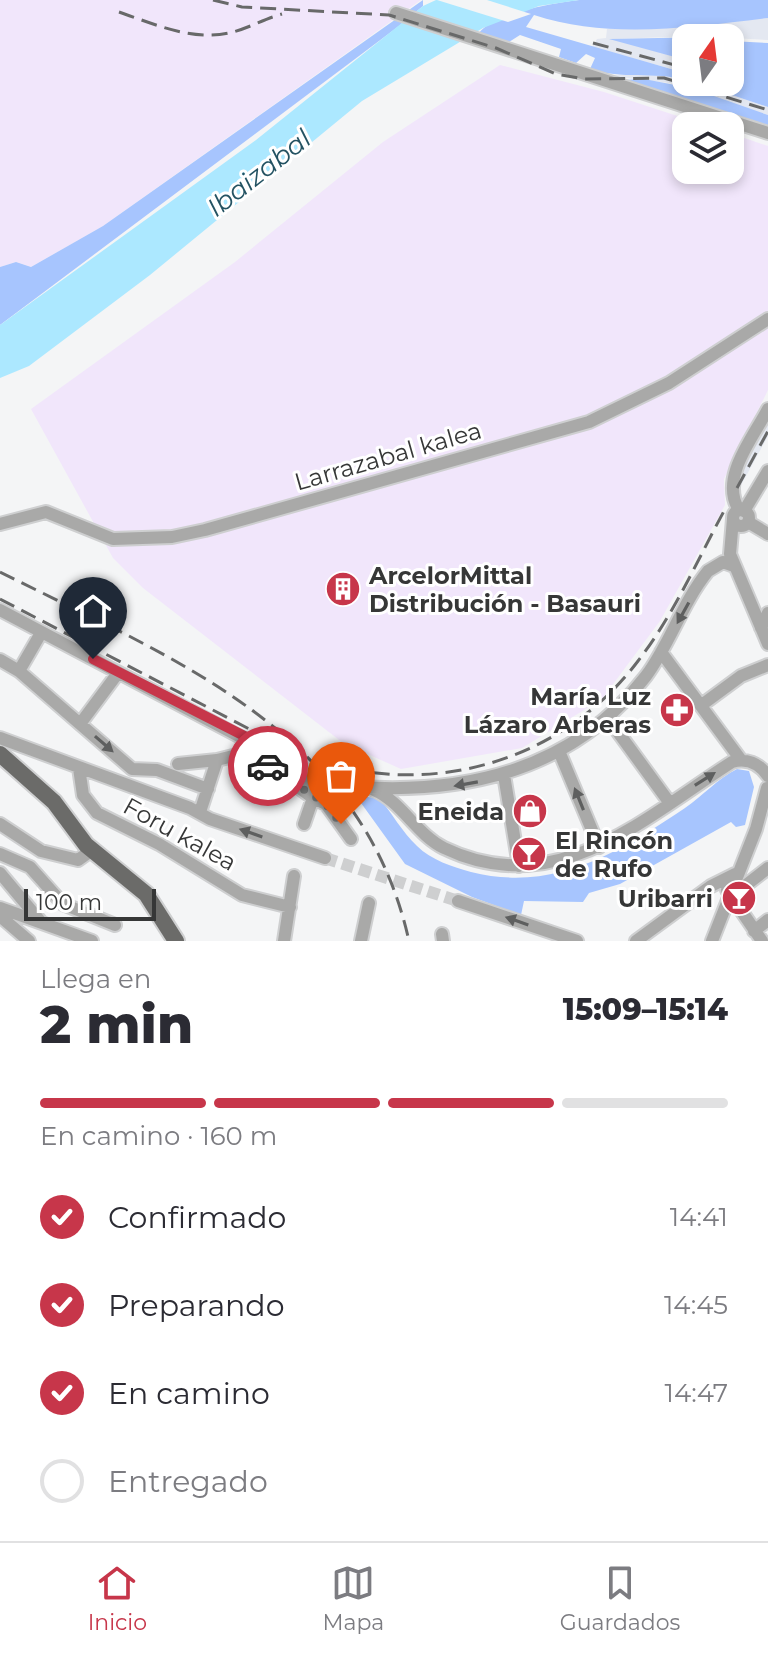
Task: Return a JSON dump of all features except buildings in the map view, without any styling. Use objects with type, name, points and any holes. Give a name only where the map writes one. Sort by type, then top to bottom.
[{"type":"main road","points":[[0,754],[54,802],[92,850],[146,894],[176,941]]},
{"type":"street","points":[[396,13],[768,133]]},
{"type":"street","points":[[750,127],[768,144]]},
{"type":"street","name":"Larrazabal kalea","points":[[0,524],[46,512],[113,539],[172,537],[205,530],[589,422],[669,383],[768,319]]},
{"type":"street","points":[[768,409],[733,477],[733,498],[741,518],[768,534]]},
{"type":"street","points":[[768,471],[741,518],[730,556],[768,644]]},
{"type":"street","points":[[345,786],[442,788],[504,775],[559,751],[607,717],[645,678],[702,578],[713,566],[730,556]]},
{"type":"street","points":[[0,610],[118,673],[297,778],[319,784]]},
{"type":"street","points":[[761,628],[768,613]]},
{"type":"street","points":[[19,671],[41,633]]},
{"type":"street","points":[[661,652],[703,704],[741,760],[767,780]]},
{"type":"street","points":[[2,664],[19,671],[132,769],[157,770],[208,789]]},
{"type":"street","points":[[703,704],[741,676],[768,665]]},
{"type":"street","points":[[80,724],[118,673]]},
{"type":"street","points":[[607,717],[669,802]]},
{"type":"street","points":[[0,738],[325,858]]},
{"type":"street","points":[[178,764],[217,760],[254,751]]},
{"type":"street","points":[[254,751],[313,798],[326,804],[351,839]]},
{"type":"street","points":[[559,751],[599,847]]},
{"type":"street","points":[[712,941],[751,840],[767,780],[768,754]]},
{"type":"street","points":[[200,812],[217,760]]},
{"type":"street","points":[[367,788],[378,791],[419,831],[442,847],[470,858],[519,866],[569,859],[599,847],[741,760]]},
{"type":"street","name":"Foru kalea","points":[[79,768],[83,795],[97,813],[159,844],[242,895],[290,907]]},
{"type":"street","points":[[504,775],[519,866]]},
{"type":"street","points":[[394,805],[397,796],[407,789]]},
{"type":"street","points":[[304,824],[313,798]]},
{"type":"street","points":[[751,840],[768,815]]},
{"type":"street","points":[[0,824],[41,851],[78,860],[92,850]]},
{"type":"street","points":[[0,854],[30,867],[63,904],[115,925]]},
{"type":"street","points":[[636,941],[763,871]]},
{"type":"street","points":[[0,873],[41,922]]},
{"type":"street","points":[[284,941],[294,876]]},
{"type":"street","points":[[731,890],[758,936],[768,920]]},
{"type":"street","points":[[458,901],[577,941]]},
{"type":"street","points":[[361,941],[369,903]]},
{"type":"street","points":[[0,908],[92,941]]},
{"type":"street","points":[[0,916],[29,941]]},
{"type":"shaded area","points":[[0,0],[421,0],[103,226],[31,267],[16,262],[0,267]]},
{"type":"shaded area","points":[[423,0],[423,6],[399,26],[0,325],[0,267],[16,262],[31,267],[103,226]]},
{"type":"shaded area","points":[[579,0],[768,0],[768,18],[715,24],[672,24],[672,28],[621,29],[562,23],[534,15],[526,27],[672,69],[672,77],[602,72],[590,69],[595,58],[586,54],[576,63],[559,57],[561,49],[520,35],[509,42],[479,33],[497,20],[540,6]]},
{"type":"shaded area","points":[[768,18],[768,40],[744,39],[744,24],[703,24]]},
{"type":"shaded area","points":[[671,27],[672,37],[613,39],[672,56],[672,69],[592,47],[597,39],[606,38],[607,29]]},
{"type":"shaded area","points":[[672,38],[672,56],[609,39]]},
{"type":"shaded area","points":[[744,42],[768,43],[768,107],[735,96],[744,96]]},
{"type":"shaded area","points":[[500,65],[604,92],[672,114],[672,184],[744,184],[744,138],[768,146],[768,390],[724,479],[725,505],[660,621],[602,699],[522,748],[401,769],[343,743],[143,588],[113,558],[31,409],[235,262],[383,142]]},
{"type":"shaded area","points":[[657,73],[672,77],[672,84],[670,83],[608,76]]},
{"type":"shaded area","points":[[644,79],[672,84],[672,96],[621,80]]},
{"type":"shaded area","points":[[672,96],[714,96],[768,115],[768,126],[744,118],[744,112],[723,112]]},
{"type":"shaded area","points":[[710,96],[735,96],[768,107],[768,115]]},
{"type":"shaded area","points":[[768,422],[768,436],[739,489],[735,487],[740,473]]},
{"type":"shaded area","points":[[737,769],[749,771],[754,787],[745,825],[736,827],[731,822],[620,884],[589,893],[583,902],[524,901],[521,915],[472,897],[405,864],[356,796],[379,798],[412,841],[442,862],[471,872],[502,877],[531,877],[558,873],[585,864],[636,840]]},
{"type":"water","name":"Ibaizabal","points":[[436,0],[579,0],[539,6],[483,28],[362,101],[150,275],[29,366],[0,378],[0,325],[256,140],[423,6]]},
{"type":"pier","points":[[437,0],[487,0],[531,14],[508,22]]},
{"type":"tunnel","points":[[319,784],[345,786]]},
{"type":"tunnel","points":[[325,858],[458,901]]},
{"type":"railway","points":[[213,0],[242,7],[389,15],[496,48],[556,74],[585,79],[664,78],[768,110]]},
{"type":"railway","points":[[119,12],[173,30],[201,35],[229,33],[282,14]]},
{"type":"railway","points":[[593,43],[672,64]]},
{"type":"railway","points":[[737,488],[768,431]]},
{"type":"railway","points":[[350,769],[391,774],[432,774],[471,768],[510,757],[580,719],[611,692],[651,644],[724,511]]},
{"type":"railway","points":[[0,572],[193,671],[252,710],[305,754],[350,807],[385,868],[409,941]]},
{"type":"railway","points":[[0,599],[255,732]]},
{"type":"way so far","points":[[268,766],[326,804],[341,824]]},
{"type":"place","name":"ArcelorMittal Distribución - Basauri","points":[[343,589]]},
{"type":"place","name":"María Luz Lázaro Arberas","points":[[677,710]]},
{"type":"place","name":"Eneida","points":[[530,811]]},
{"type":"place","name":"El Rincón de Rufo","points":[[529,854]]},
{"type":"place","name":"Uribarri","points":[[739,898]]},
{"type":"route","points":[[93,659],[248,738],[250,742],[258,743],[262,750],[258,758],[268,766]]}]
